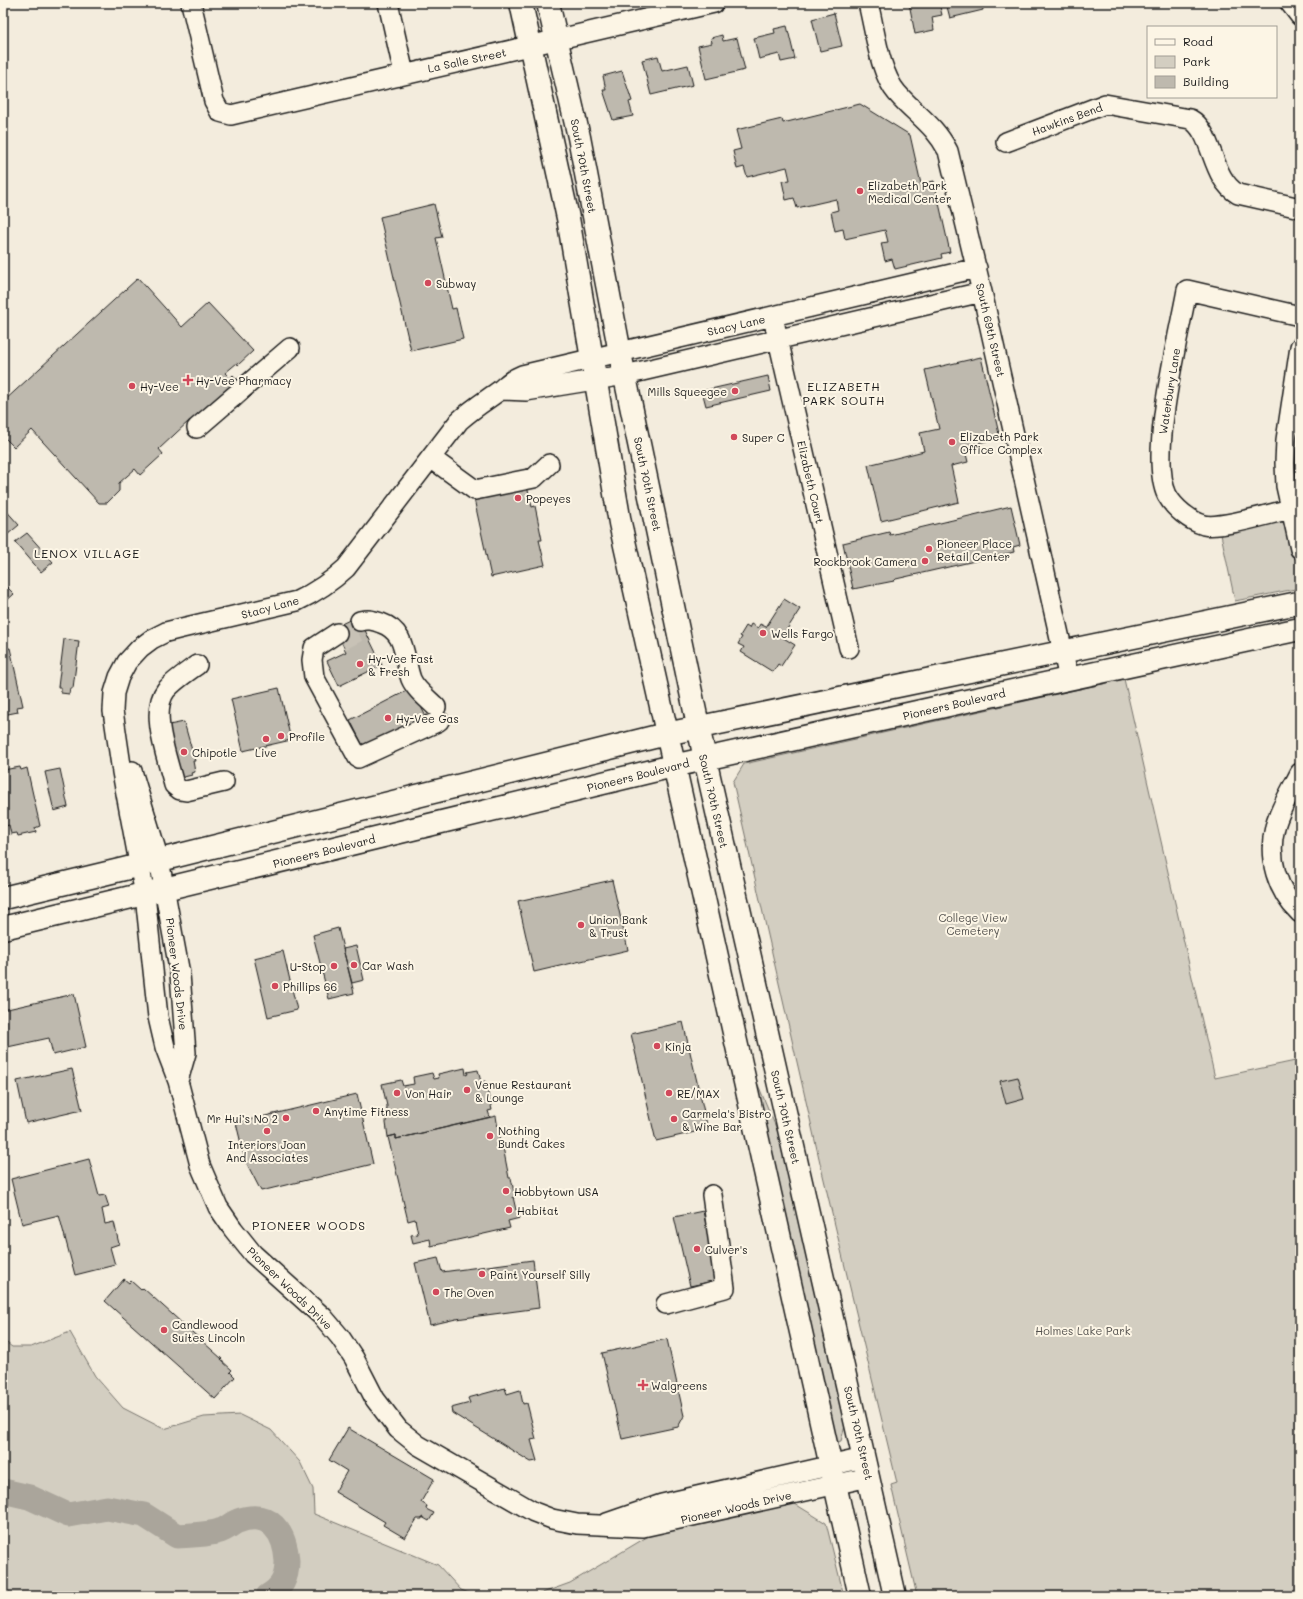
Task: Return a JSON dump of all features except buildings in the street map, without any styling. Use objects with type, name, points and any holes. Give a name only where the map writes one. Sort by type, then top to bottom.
[{"type":"main road","points":[[521,3],[568,218],[620,523],[673,766],[860,1596]]},
{"type":"main road","name":"South 70th Street","points":[[548,3],[579,137],[620,353],[698,727],[895,1596]]},
{"type":"main road","points":[[3,898],[150,863],[666,734],[858,693],[1298,603],[1300,604]]},
{"type":"main road","name":"Pioneers Boulevard","points":[[3,928],[673,766],[1300,629]]},
{"type":"street","name":"La Salle Street","points":[[191,3],[214,101],[220,112],[231,114],[714,3]]},
{"type":"street","points":[[388,3],[404,74]]},
{"type":"street","name":"South 69th Street","points":[[868,3],[888,80],[897,93],[939,135],[948,151],[977,268],[1069,679]]},
{"type":"street","points":[[1290,3],[1300,16]]},
{"type":"street","name":"Hawkins Bend","points":[[1006,142],[1105,104],[1190,119],[1200,127],[1223,181],[1229,189],[1238,194],[1300,208]]},
{"type":"street","name":"Stacy Lane","points":[[155,892],[134,776],[117,730],[113,711],[114,693],[119,677],[127,662],[140,648],[166,632],[282,606],[315,593],[331,583],[346,568],[467,413],[500,390],[510,379],[977,268]]},
{"type":"street","name":"Waterbury Lane","points":[[1291,509],[1219,525],[1206,525],[1192,520],[1179,509],[1168,495],[1165,488],[1161,452],[1162,424],[1187,290],[1300,316]]},
{"type":"street","name":"Stacy Lane","points":[[500,390],[526,391],[625,375],[982,292]]},
{"type":"street","name":"Elizabeth Court","points":[[773,316],[849,648]]},
{"type":"street","points":[[1300,347],[1286,440],[1285,463],[1286,486],[1300,549]]},
{"type":"street","points":[[197,428],[290,348]]},
{"type":"street","points":[[431,458],[467,486],[475,490],[534,478],[549,464]]},
{"type":"street","points":[[339,637],[312,660],[314,677],[358,758],[437,714],[412,681],[399,635],[390,626],[368,624]]},
{"type":"street","points":[[197,665],[179,678],[165,691],[160,703],[158,717],[174,785],[180,790],[186,791],[224,782]]},
{"type":"street","points":[[1300,774],[1279,816],[1275,827],[1272,845],[1273,863],[1277,880],[1283,892],[1300,913]]},
{"type":"street","name":"Pioneer Woods Drive","points":[[155,892],[158,1017],[165,1047],[178,1081],[200,1165],[216,1201],[232,1229],[253,1254],[271,1272],[301,1296],[332,1327],[354,1358],[375,1399],[398,1430],[418,1445],[534,1512],[552,1519],[577,1524],[602,1524],[662,1504],[866,1468]]},
{"type":"street","name":"Pioneer Woods Drive","points":[[155,892],[180,974],[186,1053],[178,1081]]},
{"type":"street","points":[[666,1304],[725,1288],[712,1195]]},
{"type":"green space","points":[[1285,468],[1300,471],[1300,588],[1235,601],[1219,525],[1291,509]]},
{"type":"green space","points":[[1124,679],[1215,1078],[1300,1060],[1300,1596],[917,1596],[891,1485],[897,1483],[821,1167],[733,782],[744,764]]},
{"type":"green space","points":[[756,1080],[783,1144],[846,1422],[841,1441],[836,1442],[754,1081]]},
{"type":"green space","points":[[70,1332],[95,1376],[123,1408],[164,1429],[204,1417],[240,1415],[271,1430],[300,1462],[313,1489],[314,1514],[438,1565],[461,1590],[477,1596],[3,1596],[3,1340],[12,1347],[31,1347]]},
{"type":"green space","points":[[782,1496],[826,1523],[844,1596],[534,1596],[570,1583],[672,1522]]},
{"type":"waterway","points":[[3,1491],[29,1497],[68,1515],[107,1508],[144,1515],[177,1536],[217,1532],[236,1522],[249,1518],[259,1518],[267,1521],[274,1526],[279,1533],[286,1551],[287,1561],[286,1573],[283,1582],[277,1590],[268,1596]]},
{"type":"tunnel","points":[[341,641],[364,629]]},
{"type":"place","name":"Elizabeth Park Medical Center","points":[[860,191]]},
{"type":"place","name":"Subway","points":[[428,283]]},
{"type":"place","name":"Hy-Vee Pharmacy","points":[[188,380]]},
{"type":"place","name":"Hy-Vee","points":[[132,386]]},
{"type":"place","name":"Mills Squeegee","points":[[735,391]]},
{"type":"place","name":"Super C","points":[[734,437]]},
{"type":"place","name":"Elizabeth Park Office Complex","points":[[952,442]]},
{"type":"place","name":"Popeyes","points":[[518,498]]},
{"type":"place","name":"Pioneer Place Retail Center","points":[[929,549]]},
{"type":"place","name":"Rockbrook Camera","points":[[925,561]]},
{"type":"place","name":"Wells Fargo","points":[[763,633]]},
{"type":"place","name":"Hy-Vee Fast & Fresh","points":[[360,664]]},
{"type":"place","name":"Hy-Vee Gas","points":[[388,718]]},
{"type":"place","name":"Profile","points":[[281,736]]},
{"type":"place","name":"Live","points":[[266,739]]},
{"type":"place","name":"Chipotle","points":[[184,752]]},
{"type":"place","name":"Union Bank & Trust","points":[[581,925]]},
{"type":"place","name":"Car Wash","points":[[354,965]]},
{"type":"place","name":"U-Stop","points":[[334,966]]},
{"type":"place","name":"Phillips 66","points":[[275,986]]},
{"type":"place","name":"Kinja","points":[[657,1046]]},
{"type":"place","name":"Venue Restaurant & Lounge","points":[[467,1090]]},
{"type":"place","name":"Von Hair","points":[[397,1093]]},
{"type":"place","name":"RE/MAX","points":[[669,1093]]},
{"type":"place","name":"Anytime Fitness","points":[[316,1111]]},
{"type":"place","name":"Mr Hui’s No 2","points":[[286,1118]]},
{"type":"place","name":"Carmela's Bistro & Wine Bar","points":[[674,1119]]},
{"type":"place","name":"Interiors Joan And Associates","points":[[267,1131]]},
{"type":"place","name":"Nothing Bundt Cakes","points":[[490,1136]]},
{"type":"place","name":"Hobbytown USA","points":[[506,1191]]},
{"type":"place","name":"Habitat","points":[[509,1210]]},
{"type":"place","name":"Culver's","points":[[697,1249]]},
{"type":"place","name":"Paint Yourself Silly","points":[[482,1274]]},
{"type":"place","name":"The Oven","points":[[436,1292]]},
{"type":"place","name":"Candlewood Suites Lincoln","points":[[164,1330]]},
{"type":"place","name":"Walgreens","points":[[643,1385]]},
{"type":"district","name":"ELIZABETH PARK SOUTH","points":[[844,393]]},
{"type":"district","name":"LENOX VILLAGE","points":[[87,553]]},
{"type":"district","name":"PIONEER WOODS","points":[[309,1225]]},
{"type":"park label","name":"College View Cemetery","points":[[973,923]]},
{"type":"park label","name":"Holmes Lake Park","points":[[1083,1330]]}]
